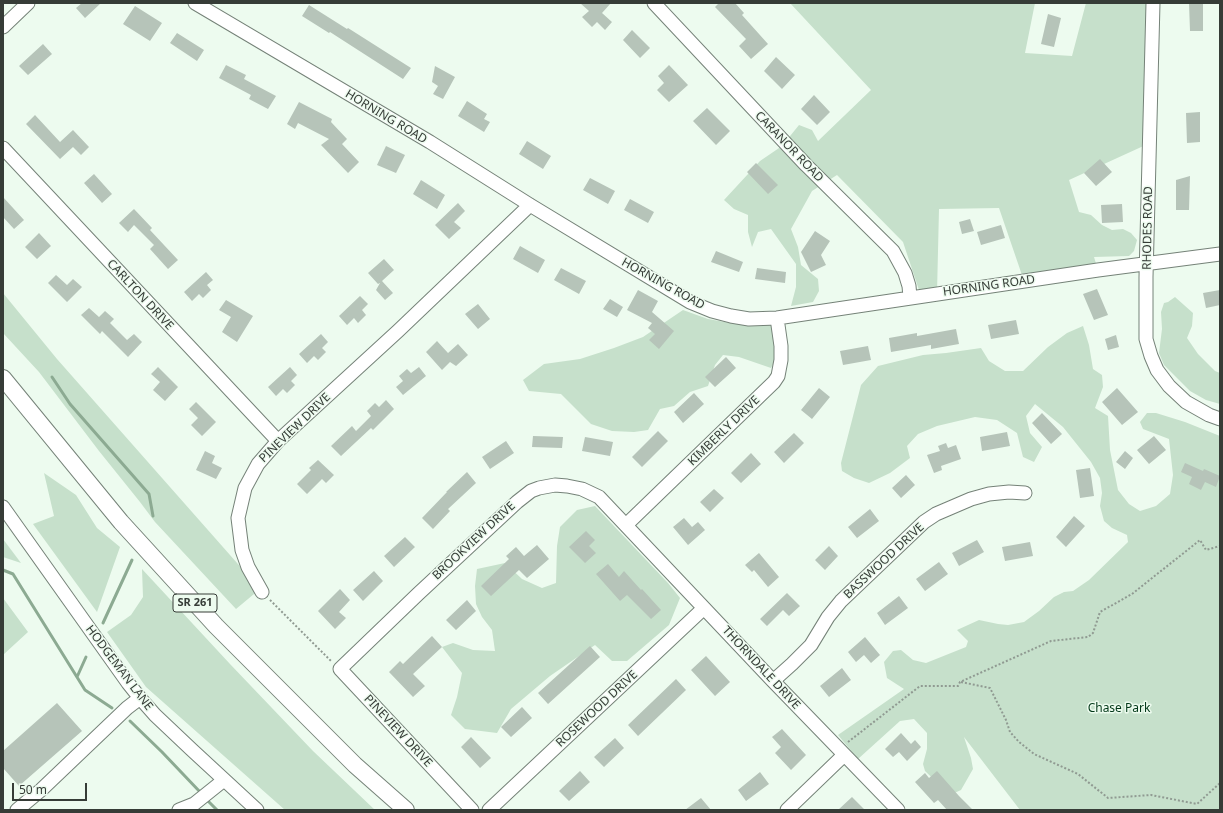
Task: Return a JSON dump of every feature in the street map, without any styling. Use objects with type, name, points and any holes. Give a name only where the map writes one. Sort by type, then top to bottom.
[{"type":"main road","name":"SR 261","points":[[3,378],[121,522],[216,626],[355,765],[406,810]]},
{"type":"street","points":[[3,27],[28,3]]},
{"type":"street","name":"HORNING ROAD","points":[[195,3],[430,142],[530,205],[690,302],[712,311],[731,316],[749,318],[777,318],[910,297],[1220,254]]},
{"type":"street","name":"CARANOR ROAD","points":[[654,3],[806,165],[893,251],[899,258],[905,273],[909,286],[910,297]]},
{"type":"street","name":"RHODES ROAD","points":[[1153,3],[1146,339],[1157,370],[1168,386],[1186,402],[1209,415],[1220,419]]},
{"type":"street","name":"CARLTON DRIVE","points":[[3,148],[278,441]]},
{"type":"street","name":"PINEVIEW DRIVE","points":[[262,592],[248,567],[242,550],[238,518],[245,488],[258,464],[278,441],[398,331],[530,205]]},
{"type":"street","name":"KIMBERLY DRIVE","points":[[626,525],[774,382],[778,376],[781,360],[777,318]]},
{"type":"street","name":"BROOKVIEW DRIVE","points":[[340,669],[496,520],[531,491],[555,485],[567,486],[582,490],[599,497],[626,525]]},
{"type":"street","name":"BASSWOOD DRIVE","points":[[773,681],[811,646],[828,617],[841,602],[924,522],[936,514],[971,499],[989,494],[1009,492],[1025,493]]},
{"type":"street","name":"HODGEMAN LANE","points":[[3,507],[106,653],[140,698],[220,783],[257,810]]},
{"type":"street","name":"THORNDALE DRIVE","points":[[626,525],[773,681],[845,749],[898,810]]},
{"type":"street","name":"ROSEWOOD DRIVE","points":[[490,810],[704,608]]},
{"type":"street","name":"PINEVIEW DRIVE","points":[[340,669],[472,810]]},
{"type":"street","points":[[17,810],[41,790],[127,708],[140,698]]},
{"type":"street","points":[[787,810],[845,749]]},
{"type":"street","points":[[179,810],[191,806],[220,783]]},
{"type":"path","points":[[845,749],[920,686],[958,686],[960,682],[1051,641],[1088,637],[1093,633],[1100,612],[1132,594],[1200,540],[1206,550],[1220,546]]},
{"type":"path","points":[[262,592],[293,625],[340,669]]},
{"type":"path","points":[[960,682],[990,688],[1006,720],[1010,732],[1019,742],[1034,754],[1078,774],[1108,798],[1151,795],[1197,804],[1220,784]]},
{"type":"green space","points":[[790,3],[1035,3],[1025,53],[1072,56],[1086,3],[1153,3],[1150,143],[1069,180],[1079,212],[1091,215],[1102,225],[1112,230],[1123,229],[1131,233],[1137,240],[1134,251],[1129,256],[1094,257],[1098,270],[1024,281],[999,208],[939,209],[937,293],[921,296],[903,242],[837,175],[812,191],[791,229],[798,247],[801,265],[818,279],[819,291],[813,302],[791,306],[796,287],[796,264],[771,229],[758,232],[752,247],[748,232],[748,215],[734,209],[724,200],[760,161],[782,146],[799,125],[812,130],[818,141],[871,90]]},
{"type":"green space","points":[[3,293],[57,359],[260,589],[236,609],[155,522],[39,372],[3,333]]},
{"type":"green space","points":[[1175,297],[1193,313],[1192,326],[1187,338],[1198,354],[1215,371],[1220,373],[1220,404],[1206,400],[1190,391],[1164,365],[1159,353],[1162,329],[1161,312],[1164,303]]},
{"type":"green space","points":[[683,310],[708,319],[736,324],[770,323],[781,350],[771,368],[739,357],[723,355],[715,365],[708,386],[690,392],[674,406],[660,409],[648,430],[634,432],[612,431],[591,424],[561,394],[529,391],[523,380],[544,364],[580,359],[643,337]]},
{"type":"green space","name":"Chase Park","points":[[1083,326],[1089,345],[1093,369],[1102,375],[1103,387],[1095,408],[1108,416],[1110,450],[1118,490],[1129,504],[1140,511],[1156,506],[1170,494],[1173,475],[1169,439],[1143,429],[1140,422],[1147,413],[1156,413],[1185,422],[1220,436],[1220,810],[1020,810],[964,737],[973,769],[961,790],[950,795],[925,771],[923,764],[927,749],[927,733],[914,719],[900,721],[858,759],[838,735],[904,689],[887,678],[884,662],[893,651],[901,650],[913,660],[926,663],[966,647],[968,641],[957,630],[979,620],[1008,625],[1024,622],[1054,597],[1064,592],[1073,591],[1089,580],[1128,542],[1127,535],[1112,528],[1104,521],[1100,506],[1102,493],[1100,478],[1091,462],[1063,427],[1035,404],[1026,416],[1030,433],[1042,447],[1034,462],[1023,457],[1017,433],[997,420],[975,417],[937,426],[918,434],[907,446],[910,458],[890,473],[869,483],[854,478],[842,471],[841,463],[861,385],[878,366],[923,355],[981,348],[989,361],[1005,371],[1023,371],[1048,347],[1067,333]]},
{"type":"green space","points":[[44,473],[76,495],[97,528],[120,547],[97,612],[33,524],[54,516]]},
{"type":"green space","points":[[595,506],[668,583],[680,598],[669,625],[627,661],[612,661],[595,645],[550,676],[511,709],[497,733],[465,729],[451,715],[457,697],[462,673],[442,647],[453,643],[473,650],[495,651],[492,630],[482,617],[476,604],[475,586],[477,569],[505,563],[522,579],[542,588],[556,583],[557,546],[560,527],[577,510]]},
{"type":"green space","points":[[3,539],[21,563],[3,557]]},
{"type":"green space","points":[[142,569],[313,751],[375,810],[285,810],[146,687],[107,632],[131,615],[143,597]]},
{"type":"green space","points":[[3,598],[28,632],[3,655]]},
{"type":"building","points":[[82,3],[101,3],[85,18],[76,8]]},
{"type":"building","points":[[580,3],[611,3],[602,13],[612,22],[605,30],[597,22],[592,27],[582,17],[589,11]]},
{"type":"building","points":[[719,3],[735,3],[744,13],[742,15],[768,44],[751,59],[739,46],[746,39],[715,7]]},
{"type":"building","points":[[1189,3],[1203,3],[1203,31],[1190,31]]},
{"type":"building","points":[[309,5],[411,68],[403,79],[330,32],[329,33],[302,16]]},
{"type":"building","points":[[135,6],[162,23],[150,41],[123,24]]},
{"type":"building","points":[[1048,14],[1061,18],[1054,47],[1041,44]]},
{"type":"building","points":[[632,30],[650,48],[640,58],[623,40]]},
{"type":"building","points":[[177,33],[204,50],[197,61],[170,43]]},
{"type":"building","points":[[43,44],[52,54],[28,75],[19,66]]},
{"type":"building","points":[[776,57],[795,75],[782,89],[764,71]]},
{"type":"building","points":[[226,65],[246,75],[244,79],[276,96],[268,109],[249,99],[251,95],[219,78]]},
{"type":"building","points":[[669,65],[688,85],[669,102],[657,90],[664,83],[658,76]]},
{"type":"building","points":[[435,66],[455,77],[443,99],[433,94],[438,86],[432,82]]},
{"type":"building","points":[[814,95],[830,112],[817,125],[801,109]]},
{"type":"building","points":[[467,101],[487,114],[484,119],[490,122],[484,132],[458,116]]},
{"type":"building","points":[[299,102],[332,119],[331,122],[347,139],[342,144],[359,162],[348,173],[321,145],[329,139],[298,123],[295,129],[287,124]]},
{"type":"building","points":[[707,108],[730,131],[716,145],[693,121]]},
{"type":"building","points":[[1200,112],[1200,142],[1187,143],[1186,113]]},
{"type":"building","points":[[35,115],[60,142],[73,130],[89,147],[81,155],[73,147],[60,159],[26,124]]},
{"type":"building","points":[[527,141],[551,156],[543,169],[519,154]]},
{"type":"building","points":[[386,146],[405,155],[396,173],[377,165]]},
{"type":"building","points":[[1100,159],[1112,172],[1096,186],[1084,173]]},
{"type":"building","points":[[756,163],[778,185],[768,194],[747,172]]},
{"type":"building","points":[[94,174],[112,194],[102,203],[84,183]]},
{"type":"building","points":[[1190,176],[1189,210],[1176,210],[1176,180]]},
{"type":"building","points":[[590,178],[615,191],[608,204],[583,190]]},
{"type":"building","points":[[421,180],[445,195],[437,209],[413,194]]},
{"type":"building","points":[[3,197],[24,220],[14,229],[3,217]]},
{"type":"building","points":[[630,199],[654,212],[648,223],[624,210]]},
{"type":"building","points":[[458,203],[465,211],[454,222],[461,228],[449,239],[435,225]]},
{"type":"building","points":[[1122,204],[1123,222],[1102,223],[1101,205]]},
{"type":"building","points":[[134,209],[152,228],[150,230],[178,260],[168,269],[150,249],[154,245],[134,225],[128,232],[119,223]]},
{"type":"building","points":[[970,219],[974,231],[962,234],[959,222]]},
{"type":"building","points":[[1001,225],[1005,238],[981,245],[977,232]]},
{"type":"building","points":[[815,231],[830,241],[821,255],[826,265],[811,272],[801,252]]},
{"type":"building","points":[[39,233],[51,246],[37,259],[25,247]]},
{"type":"building","points":[[520,246],[545,260],[538,273],[513,259]]},
{"type":"building","points":[[716,251],[743,262],[739,272],[711,262]]},
{"type":"building","points":[[384,259],[394,270],[382,281],[393,293],[385,300],[376,290],[380,283],[378,284],[368,273]]},
{"type":"building","points":[[561,268],[586,281],[579,294],[554,280]]},
{"type":"building","points":[[757,268],[786,272],[785,283],[755,279]]},
{"type":"building","points":[[206,272],[213,280],[207,285],[211,290],[203,298],[199,294],[192,301],[184,292]]},
{"type":"building","points":[[56,275],[67,285],[73,279],[82,287],[67,302],[48,283]]},
{"type":"building","points":[[1097,289],[1108,315],[1094,320],[1083,294]]},
{"type":"building","points":[[638,290],[658,301],[652,312],[674,331],[659,349],[649,340],[655,334],[648,328],[652,323],[627,310]]},
{"type":"building","points":[[1220,290],[1220,305],[1206,308],[1203,293]]},
{"type":"building","points":[[360,296],[368,304],[362,310],[366,315],[358,323],[354,318],[347,325],[339,316]]},
{"type":"building","points":[[610,299],[623,307],[617,317],[603,309]]},
{"type":"building","points":[[226,300],[253,316],[237,342],[222,332],[231,317],[219,310]]},
{"type":"building","points":[[478,304],[490,319],[478,329],[465,314]]},
{"type":"building","points":[[89,308],[99,317],[105,311],[114,319],[110,323],[127,340],[134,334],[142,342],[128,357],[102,331],[100,334],[81,315]]},
{"type":"building","points":[[1016,320],[1019,334],[991,339],[988,325]]},
{"type":"building","points":[[956,329],[959,344],[931,349],[931,345],[891,352],[889,338],[917,333],[917,336]]},
{"type":"building","points":[[321,334],[328,342],[322,348],[326,352],[318,360],[314,356],[307,363],[299,354]]},
{"type":"building","points":[[1116,335],[1119,347],[1108,350],[1105,339]]},
{"type":"building","points":[[437,341],[448,353],[458,344],[468,355],[456,366],[450,362],[442,370],[426,352]]},
{"type":"building","points":[[868,346],[871,360],[843,365],[840,351]]},
{"type":"building","points":[[726,357],[736,368],[715,387],[705,377]]},
{"type":"building","points":[[158,367],[178,387],[165,401],[153,390],[160,382],[151,374]]},
{"type":"building","points":[[290,367],[297,375],[291,381],[295,385],[287,393],[283,389],[276,396],[268,387]]},
{"type":"building","points":[[419,367],[426,376],[403,395],[396,387],[403,381],[399,376],[407,369],[411,373]]},
{"type":"building","points":[[819,388],[830,397],[812,419],[801,410]]},
{"type":"building","points":[[1117,388],[1138,412],[1122,425],[1102,402]]},
{"type":"building","points":[[694,393],[704,404],[683,423],[674,412]]},
{"type":"building","points":[[386,400],[394,409],[373,430],[371,428],[341,456],[331,446],[352,426],[356,431],[371,416],[367,411],[375,403],[379,407]]},
{"type":"building","points":[[196,402],[216,422],[202,436],[191,425],[198,418],[189,409]]},
{"type":"building","points":[[1042,413],[1062,434],[1051,444],[1032,423]]},
{"type":"building","points":[[658,431],[668,441],[642,467],[632,457]]},
{"type":"building","points":[[1007,432],[1010,446],[982,451],[980,437]]},
{"type":"building","points":[[794,433],[804,443],[784,463],[774,452]]},
{"type":"building","points":[[533,436],[563,437],[562,448],[532,447]]},
{"type":"building","points":[[1154,436],[1166,450],[1149,464],[1137,450]]},
{"type":"building","points":[[585,437],[613,442],[610,456],[582,451]]},
{"type":"building","points":[[506,441],[514,453],[490,469],[482,457]]},
{"type":"building","points":[[946,443],[948,448],[956,445],[961,459],[941,466],[942,470],[934,473],[927,455],[940,451],[938,446]]},
{"type":"building","points":[[205,451],[215,456],[212,463],[222,468],[216,479],[196,470]]},
{"type":"building","points":[[1125,451],[1133,458],[1125,469],[1116,462]]},
{"type":"building","points":[[751,453],[761,464],[741,483],[731,473]]},
{"type":"building","points":[[318,460],[334,475],[326,483],[322,479],[307,494],[297,484],[311,470],[309,468]]},
{"type":"building","points":[[1185,463],[1203,471],[1204,469],[1220,476],[1216,487],[1205,482],[1201,490],[1189,484],[1192,477],[1181,472]]},
{"type":"building","points":[[1090,468],[1094,496],[1080,498],[1076,470]]},
{"type":"building","points":[[467,472],[476,483],[448,509],[450,511],[433,529],[422,518]]},
{"type":"building","points":[[906,475],[915,485],[901,498],[892,488]]},
{"type":"building","points":[[714,489],[724,498],[710,512],[700,502]]},
{"type":"building","points":[[870,509],[879,521],[857,538],[848,527]]},
{"type":"building","points":[[1074,516],[1085,526],[1066,547],[1056,537]]},
{"type":"building","points":[[684,518],[692,527],[698,522],[705,530],[688,545],[673,527]]},
{"type":"building","points":[[586,531],[595,540],[589,546],[596,553],[585,563],[569,547]]},
{"type":"building","points":[[405,537],[415,547],[394,567],[384,556]]},
{"type":"building","points":[[977,540],[984,552],[959,566],[952,553]]},
{"type":"building","points":[[1030,542],[1033,556],[1005,561],[1002,547]]},
{"type":"building","points":[[537,545],[549,559],[527,578],[519,570],[491,596],[481,586],[509,559],[506,556],[516,547],[524,556]]},
{"type":"building","points":[[829,546],[838,556],[825,570],[815,560]]},
{"type":"building","points":[[759,553],[779,577],[768,587],[754,570],[752,572],[745,565]]},
{"type":"building","points":[[939,562],[948,574],[925,591],[916,579]]},
{"type":"building","points":[[608,564],[619,577],[624,571],[661,610],[651,619],[627,595],[620,601],[596,574]]},
{"type":"building","points":[[374,571],[383,581],[363,601],[353,590]]},
{"type":"building","points":[[340,589],[350,600],[339,612],[346,618],[335,629],[318,611]]},
{"type":"building","points":[[787,593],[800,606],[789,616],[783,610],[767,626],[760,619]]},
{"type":"building","points":[[899,596],[908,608],[885,625],[877,613]]},
{"type":"building","points":[[467,600],[476,611],[456,630],[446,620]]},
{"type":"building","points":[[432,636],[442,647],[413,674],[425,686],[413,697],[389,672],[400,661],[403,664]]},
{"type":"building","points":[[865,637],[880,655],[871,663],[864,655],[856,662],[848,652]]},
{"type":"building","points":[[590,646],[600,657],[548,704],[538,693]]},
{"type":"building","points":[[706,656],[730,682],[715,696],[691,670]]},
{"type":"building","points":[[842,668],[851,680],[829,697],[820,686]]},
{"type":"building","points":[[676,679],[686,690],[638,736],[628,725]]},
{"type":"building","points":[[57,703],[82,731],[19,786],[3,768],[3,751]]},
{"type":"building","points":[[522,707],[532,718],[511,737],[501,727]]},
{"type":"building","points":[[782,729],[806,755],[791,770],[775,753],[781,747],[772,737]]},
{"type":"building","points":[[901,733],[911,744],[915,740],[921,747],[907,761],[899,752],[893,757],[885,749]]},
{"type":"building","points":[[471,737],[491,758],[480,768],[461,747]]},
{"type":"building","points":[[615,738],[624,748],[604,767],[594,757]]},
{"type":"building","points":[[580,771],[590,782],[569,801],[559,791]]},
{"type":"building","points":[[937,771],[973,810],[947,810],[938,800],[934,803],[915,782],[925,773],[929,778]]},
{"type":"building","points":[[760,772],[769,784],[746,801],[738,790]]},
{"type":"building","points":[[852,797],[865,810],[838,810]]},
{"type":"building","points":[[701,798],[711,810],[685,810]]},
{"type":"waterway","points":[[52,377],[70,404],[149,494],[153,516]]},
{"type":"waterway","points":[[103,623],[132,560]]},
{"type":"waterway","points":[[3,570],[13,574],[85,690],[112,708]]},
{"type":"waterway","points":[[77,677],[86,657]]},
{"type":"waterway","points":[[130,721],[201,793]]},
{"type":"waterway","points":[[206,799],[217,810]]}]
